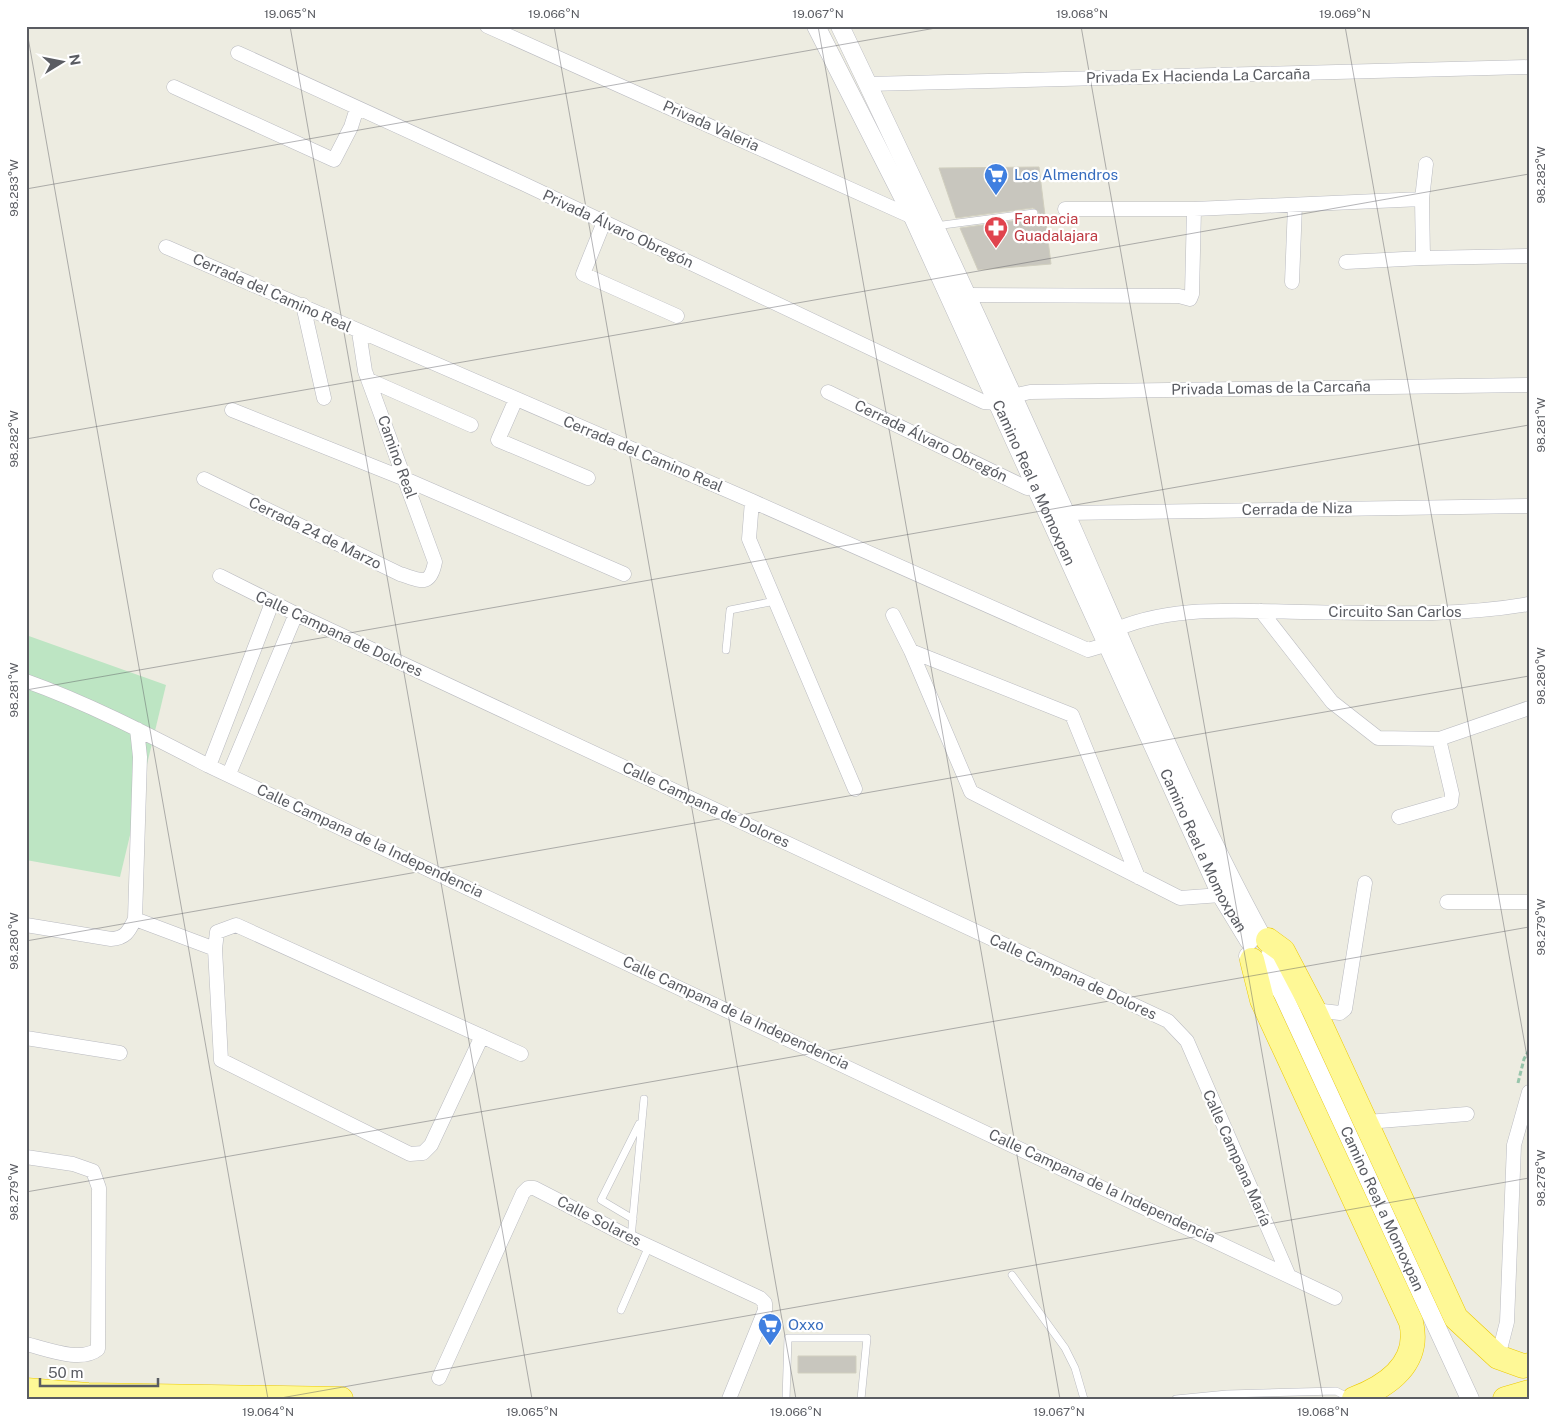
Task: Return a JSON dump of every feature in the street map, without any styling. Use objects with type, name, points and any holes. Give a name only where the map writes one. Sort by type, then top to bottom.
[{"type":"highway","points":[[1354,1399],[1379,1387],[1404,1367],[1411,1352],[1413,1332],[1262,1000],[1258,944],[1283,951],[1321,1011],[1367,1122],[1456,1318],[1498,1357],[1523,1366],[1529,1365]]},
{"type":"highway","points":[[26,1390],[88,1395],[340,1399]]},
{"type":"highway","points":[[1505,1399],[1529,1392]]},
{"type":"street","name":"Privada Valeria","points":[[487,26],[934,226]]},
{"type":"street","name":"Camino Real a Momoxpan","points":[[816,26],[1005,400],[1065,513],[1112,637]]},
{"type":"street","name":"Camino Real a Momoxpan","points":[[840,26],[966,296],[1036,487],[1112,637],[1138,683],[1228,892],[1258,944],[1263,963],[1282,992]]},
{"type":"street","name":"Privada Álvaro Obregón","points":[[238,53],[604,222],[984,402],[1005,400]]},
{"type":"street","name":"Privada Ex Hacienda La Carcaña","points":[[868,84],[1529,67]]},
{"type":"street","points":[[174,87],[334,160],[351,127],[357,108]]},
{"type":"street","points":[[1423,258],[1422,198],[1426,164]]},
{"type":"street","points":[[1064,209],[1194,209],[1422,198]]},
{"type":"street","points":[[1292,282],[1295,205]]},
{"type":"street","points":[[966,296],[1009,294],[1179,296],[1190,299],[1192,294],[1194,209]]},
{"type":"street","points":[[604,222],[583,274],[677,316]]},
{"type":"street","name":"Cerrada del Camino Real","points":[[166,247],[752,501],[1088,650],[1112,637]]},
{"type":"street","points":[[1346,262],[1529,256]]},
{"type":"street","points":[[303,305],[324,398]]},
{"type":"street","name":"Camino Real","points":[[359,332],[369,380],[435,562],[432,574],[428,579]]},
{"type":"street","points":[[369,380],[471,425]]},
{"type":"street","name":"Privada Lomas de la Carcaña","points":[[1005,400],[1030,392],[1529,384]]},
{"type":"street","name":"Cerrada Álvaro Obregón","points":[[828,392],[1027,488],[1036,487]]},
{"type":"street","points":[[516,399],[498,440],[588,478]]},
{"type":"street","points":[[232,410],[405,480],[624,574]]},
{"type":"street","name":"Cerrada 24 de Marzo","points":[[204,479],[400,574],[422,581],[428,579]]},
{"type":"street","points":[[752,501],[749,539],[855,789]]},
{"type":"street","name":"Cerrada de Niza","points":[[1065,513],[1529,506]]},
{"type":"street","name":"Calle Campana de Dolores","points":[[220,576],[272,603],[1168,1021],[1187,1041]]},
{"type":"street","points":[[209,766],[272,603]]},
{"type":"street","name":"Circuito San Carlos","points":[[1112,637],[1127,623],[1192,612],[1261,611],[1409,614],[1492,610],[1529,604]]},
{"type":"street","points":[[1261,611],[1332,702],[1378,738],[1439,739],[1529,708]]},
{"type":"street","points":[[229,774],[296,614]]},
{"type":"street","points":[[893,615],[911,651],[971,792],[1180,898],[1228,892]]},
{"type":"street","points":[[911,651],[1072,715],[1138,877]]},
{"type":"street","name":"Calle Campana de la Independencia","points":[[26,680],[137,729],[209,766],[1288,1274],[1335,1298]]},
{"type":"street","points":[[26,925],[121,938],[128,933],[135,918],[140,757],[137,729]]},
{"type":"street","points":[[1399,817],[1451,802],[1452,794],[1439,739]]},
{"type":"street","points":[[1321,1011],[1340,1013],[1345,1009],[1365,883]]},
{"type":"street","points":[[1447,902],[1529,902]]},
{"type":"street","points":[[135,918],[215,949]]},
{"type":"street","points":[[482,1036],[431,1145],[423,1153],[410,1154],[221,1060],[215,949],[218,932],[236,925],[482,1036],[521,1054]]},
{"type":"street","name":"Camino Real a Momoxpan","points":[[1258,944],[1272,949],[1269,958],[1282,992],[1470,1399]]},
{"type":"street","points":[[26,1038],[120,1053]]},
{"type":"street","name":"Calle Campana María","points":[[1187,1041],[1288,1274]]},
{"type":"street","points":[[1498,1357],[1507,1322],[1514,1145],[1529,1092]]},
{"type":"street","points":[[1367,1122],[1466,1114]]},
{"type":"street","points":[[26,1156],[73,1164],[93,1170],[100,1188],[98,1349],[91,1355],[82,1356],[26,1344]]},
{"type":"street","name":"Calle Solares","points":[[439,1378],[523,1192],[528,1188],[534,1188],[631,1238],[760,1298],[766,1303],[765,1310],[729,1399]]},
{"type":"lane","points":[[934,226],[1034,213]]},
{"type":"lane","points":[[726,650],[730,610],[775,600]]},
{"type":"lane","points":[[631,1238],[644,1100]]},
{"type":"lane","points":[[633,1219],[601,1200],[642,1119]]},
{"type":"lane","points":[[621,1310],[649,1246]]},
{"type":"lane","points":[[1012,1275],[1065,1348],[1075,1368],[1084,1399]]},
{"type":"lane","points":[[786,1399],[788,1338],[867,1338],[861,1399]]},
{"type":"lane","points":[[1176,1399],[1227,1394],[1336,1391],[1354,1399]]},
{"type":"green space","points":[[26,635],[166,685],[120,877],[26,860]]},
{"type":"building","name":"Los Almendros","points":[[1039,167],[1051,264],[978,270],[960,228],[1035,218],[1039,212],[1033,208],[956,218],[939,168]]},
{"type":"building","points":[[798,1356],[856,1356],[856,1373],[798,1373]]},
{"type":"place","name":"Los Almendros","points":[[996,196]]},
{"type":"place","name":"Farmacia Guadalajara","points":[[996,249]]},
{"type":"place","name":"Oxxo","points":[[770,1346]]}]
